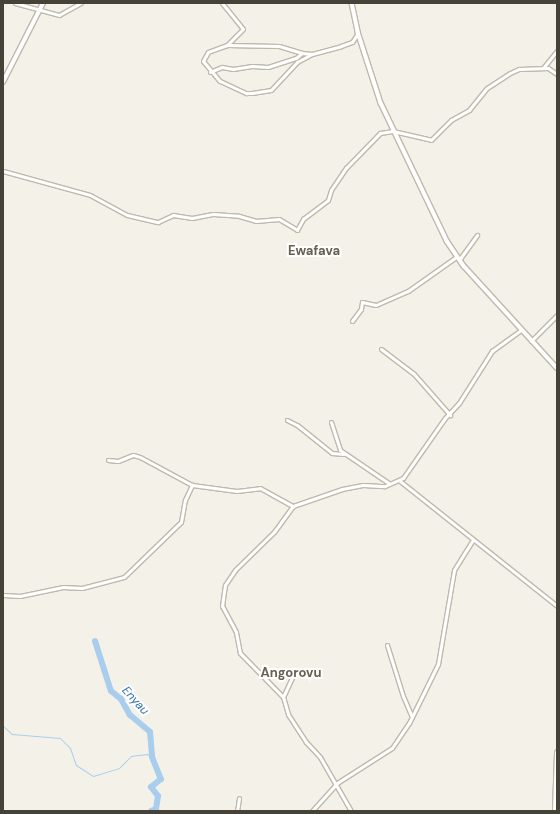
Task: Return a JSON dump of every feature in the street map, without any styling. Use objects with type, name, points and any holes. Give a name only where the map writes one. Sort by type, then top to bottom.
[{"type":"street","points":[[15,3],[38,11],[59,15],[80,3]]},
{"type":"street","points":[[3,82],[43,3]]},
{"type":"street","points":[[222,3],[243,29],[228,45]]},
{"type":"street","points":[[352,3],[358,32],[381,103],[393,131],[456,257],[557,368]]},
{"type":"street","points":[[312,54],[302,53],[279,46],[228,45],[214,48],[204,56],[203,61],[210,72],[225,84],[246,93],[264,92],[277,85],[297,62],[312,54],[352,42],[358,32]]},
{"type":"street","points":[[543,68],[557,51]]},
{"type":"street","points":[[210,72],[222,67],[233,69],[252,66],[268,67],[296,58],[302,53]]},
{"type":"street","points":[[3,171],[90,195],[103,200],[126,215],[158,222],[173,215],[192,218],[213,214],[239,216],[256,221],[279,218],[297,230],[303,219],[328,200],[337,179],[355,157],[380,133],[393,131],[431,140],[451,120],[469,110],[494,82],[519,69],[543,68],[557,74]]},
{"type":"street","points":[[459,260],[477,235]]},
{"type":"street","points":[[352,320],[360,309],[362,302],[376,305],[408,291],[456,257]]},
{"type":"street","points":[[531,340],[557,316]]},
{"type":"street","points":[[351,811],[337,783],[296,726],[283,697],[240,653],[236,632],[222,601],[225,585],[235,570],[274,532],[293,506],[359,485],[379,487],[400,481],[450,415],[492,351],[521,330]]},
{"type":"street","points":[[381,349],[410,370],[450,415]]},
{"type":"street","points":[[286,420],[297,425],[332,453],[344,454]]},
{"type":"street","points":[[331,422],[337,447],[344,454],[390,484]]},
{"type":"street","points":[[108,460],[118,461],[129,456],[137,456],[192,485],[237,491],[260,488],[293,506]]},
{"type":"street","points":[[400,481],[472,541],[557,606]]},
{"type":"street","points":[[3,595],[20,596],[63,587],[82,588],[124,577],[181,522],[185,500],[192,485]]},
{"type":"street","points":[[312,811],[337,783],[392,748],[412,717],[438,664],[454,570],[472,541]]},
{"type":"street","points":[[387,645],[395,664],[403,696],[412,717]]},
{"type":"street","points":[[283,697],[294,671]]},
{"type":"street","points":[[555,811],[557,753]]},
{"type":"street","points":[[237,811],[239,798]]},
{"type":"waterway","name":"Enyau","points":[[95,641],[111,691],[121,699],[130,715],[150,732],[152,757],[161,779],[151,787],[158,796],[156,809],[151,811]]},
{"type":"waterway","points":[[3,726],[12,734],[60,738],[70,748],[76,765],[93,776],[119,768],[131,756],[147,754],[152,757]]},
{"type":"district","name":"Ewafava","points":[[314,251]]},
{"type":"district","name":"Angorovu","points":[[291,673]]}]
